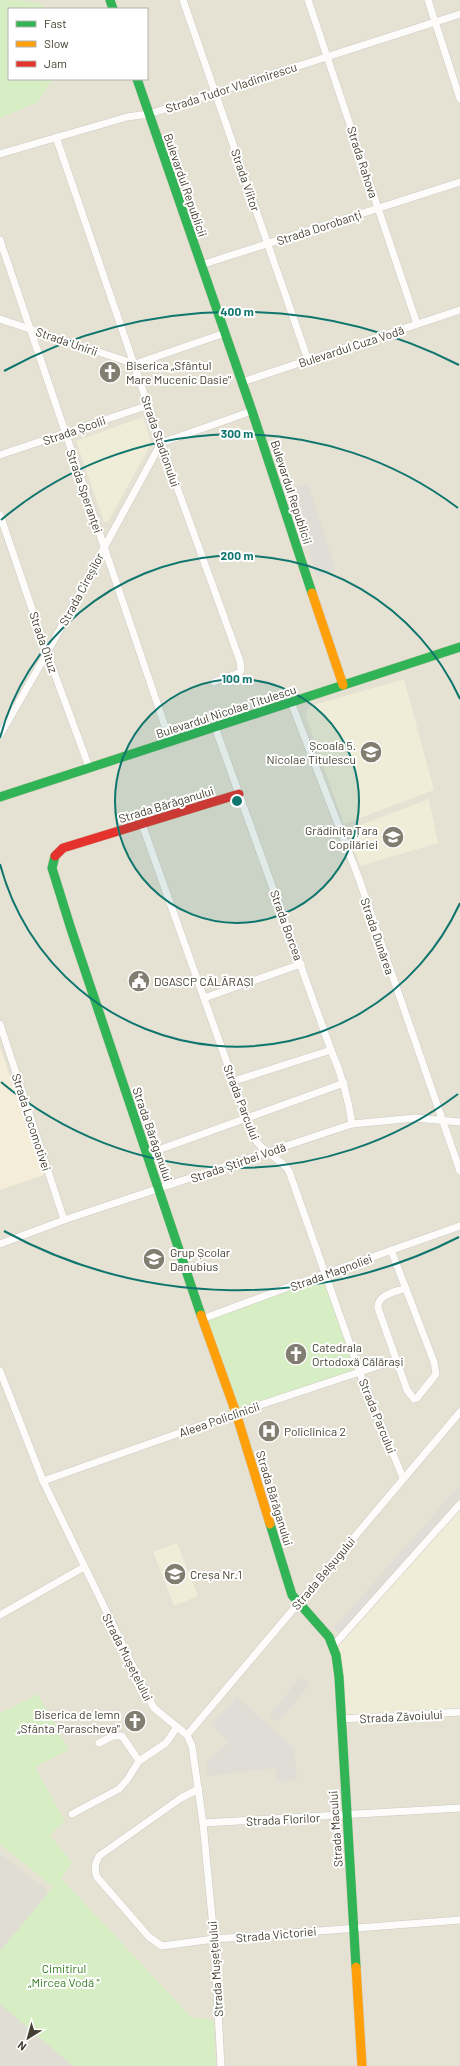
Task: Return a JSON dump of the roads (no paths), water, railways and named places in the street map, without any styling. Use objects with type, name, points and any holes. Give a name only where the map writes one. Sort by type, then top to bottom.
[{"type":"street","name":"Strada Viitor","points":[[183,0],[308,360]]},
{"type":"street","name":"Strada Rahova","points":[[308,0],[417,324]]},
{"type":"street","points":[[428,0],[460,99]]},
{"type":"street","name":"Strada Tudor Vladimirescu","points":[[0,154],[127,117],[149,114],[460,14]]},
{"type":"street","name":"Bulevardul Republicii","points":[[137,80],[242,382],[343,686]]},
{"type":"street","name":"Strada Stadionului","points":[[56,137],[161,443],[241,665],[239,673],[214,682]]},
{"type":"street","name":"Strada Dorobanți","points":[[201,265],[460,182]]},
{"type":"street","name":"Strada Speranței","points":[[0,240],[170,741]]},
{"type":"street","name":"Bulevardul Cuza Vodă","points":[[242,382],[460,310]]},
{"type":"street","name":"Strada Unirii","points":[[0,319],[135,364]]},
{"type":"street","points":[[135,364],[225,333]]},
{"type":"street","name":"Strada Școlii","points":[[0,455],[149,405]]},
{"type":"street","points":[[161,443],[252,412]]},
{"type":"street","name":"Strada Cireșilor","points":[[0,734],[47,652],[161,443]]},
{"type":"street","name":"Strada Oituz","points":[[0,515],[47,652],[89,767]]},
{"type":"street","name":"Bulevardul Nicolae Titulescu","points":[[0,797],[460,647]]},
{"type":"street","name":"Strada Dunărea","points":[[291,702],[358,876],[441,1120],[460,1171]]},
{"type":"street","name":"Strada Borcea","points":[[215,727],[344,1083],[352,1124]]},
{"type":"street","name":"Strada Bărăganului","points":[[239,794],[63,848],[57,852],[52,860],[52,868],[202,1320],[236,1413],[292,1595],[297,1605]]},
{"type":"street","name":"Strada Parcului","points":[[142,824],[256,1141],[266,1153],[278,1158],[289,1171],[360,1373],[403,1478]]},
{"type":"street","points":[[204,998],[301,964]]},
{"type":"street","name":"Strada Locomotivei","points":[[0,1024],[64,1220]]},
{"type":"street","points":[[234,1081],[331,1050]]},
{"type":"street","points":[[147,1154],[344,1083]]},
{"type":"street","name":"Strada Știrbei Vodă","points":[[0,1244],[64,1220],[352,1124],[415,1118],[460,1122]]},
{"type":"street","name":"Strada Magnoliei","points":[[202,1320],[324,1274],[460,1226]]},
{"type":"street","points":[[391,1250],[406,1288],[437,1371],[417,1398],[411,1397],[396,1360],[377,1303],[384,1296],[406,1288]]},
{"type":"street","name":"Aleea Policlinicii","points":[[43,1481],[236,1413],[396,1360]]},
{"type":"street","name":"Strada Mușețelului","points":[[0,1371],[43,1481],[154,1708],[186,1735],[192,1746],[203,1823],[214,1939],[221,2066]]},
{"type":"street","name":"Strada Belșugului","points":[[186,1735],[460,1412]]},
{"type":"street","points":[[333,1646],[460,1504]]},
{"type":"street","points":[[0,1615],[84,1567]]},
{"type":"street","name":"Strada Macului","points":[[297,1605],[329,1636],[333,1646],[337,1668],[342,1719],[346,1815],[362,2066]]},
{"type":"street","name":"Strada Zăvoiului","points":[[342,1719],[460,1712]]},
{"type":"street","points":[[72,1814],[119,1789],[139,1761],[166,1743],[177,1727]]},
{"type":"street","points":[[99,1743],[113,1736],[122,1736],[139,1761]]},
{"type":"street","name":"Strada Victoriei","points":[[199,1789],[181,1798],[99,1856],[94,1871],[102,1883],[155,1942],[162,1946],[169,1947],[214,1939],[460,1920]]},
{"type":"street","name":"Strada Florilor","points":[[203,1823],[460,1808]]},
{"type":"place","name":"Biserica „Sfântul Mare Mucenic Dasie\"","points":[[110,372]]},
{"type":"place","name":"Școala 5. Nicolae Titulescu","points":[[371,752]]},
{"type":"place","name":"Grădinița Țara Copilăriei","points":[[393,837]]},
{"type":"place","name":"DGASCP CĂLĂRAȘI","points":[[139,981]]},
{"type":"place","name":"Grup Școlar Danubius","points":[[154,1259]]},
{"type":"place","name":"Catedrala Ortodoxă Călărași","points":[[296,1354]]},
{"type":"place","name":"Policlinica 2","points":[[269,1431]]},
{"type":"place","name":"Creșa Nr.1","points":[[175,1574]]},
{"type":"place","name":"Biserica de lemn „Sfânta Parascheva\"","points":[[135,1721]]},
{"type":"park label","name":"Cimitirul „Mircea Vodă \"","points":[[64,1975]]}]
